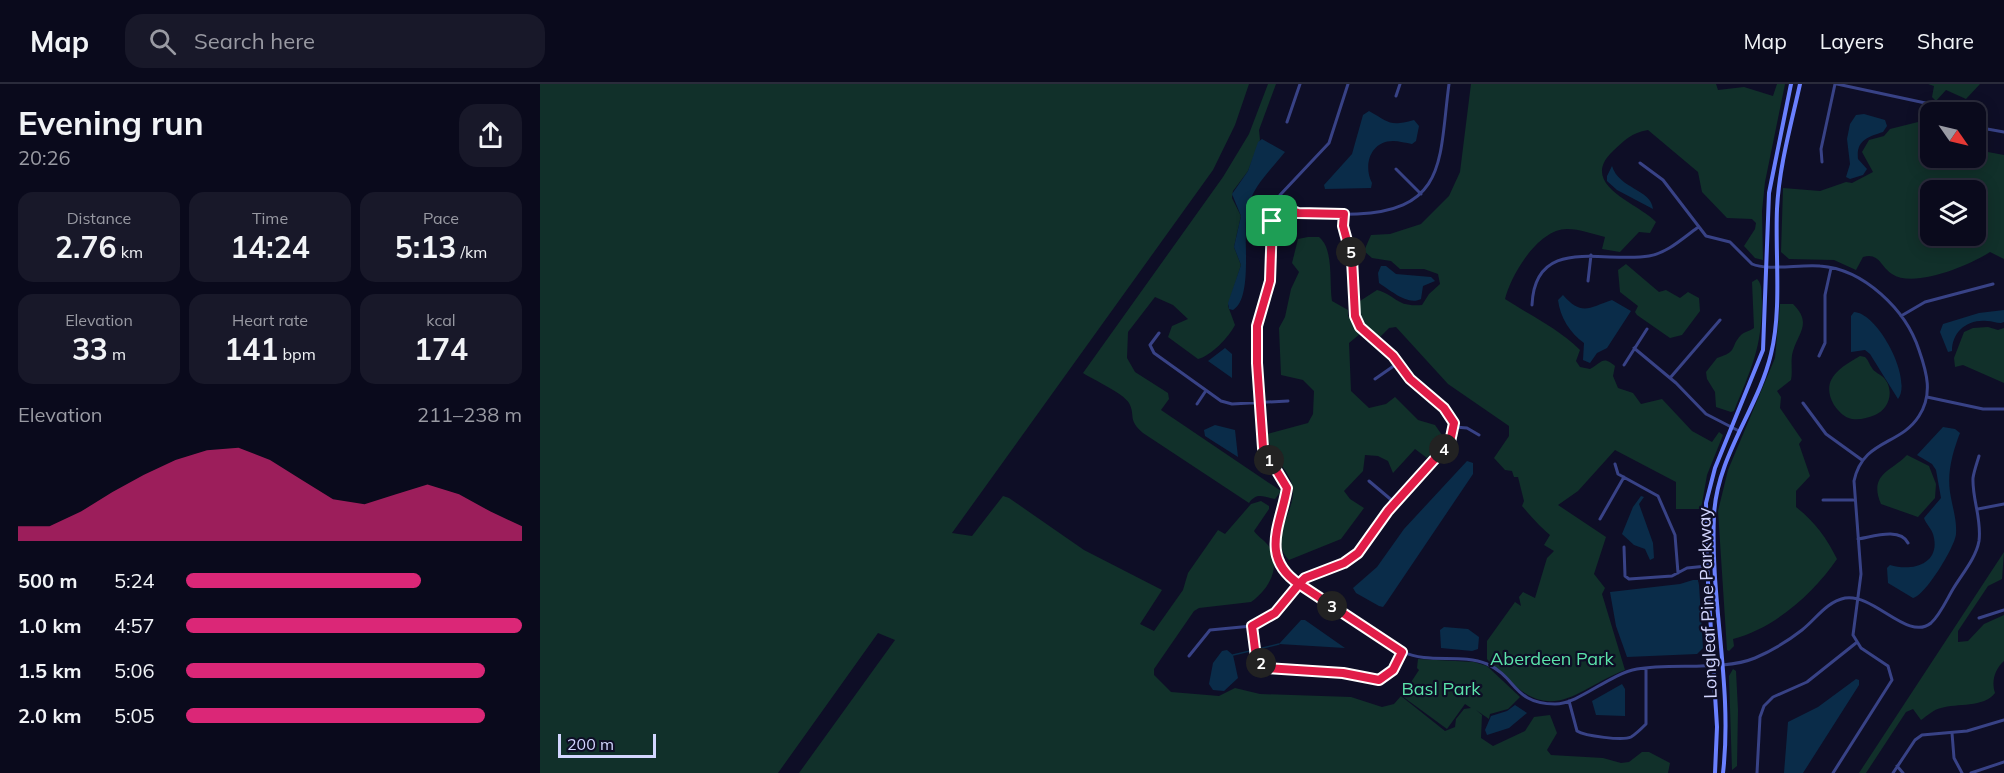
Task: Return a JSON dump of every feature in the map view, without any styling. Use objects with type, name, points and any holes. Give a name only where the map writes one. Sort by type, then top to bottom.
[{"type":"main road","name":"Longleaf Pine Parkway","points":[[1715,773],[1717,726],[1705,517],[1708,491],[1763,350],[1771,177],[1791,84]]},
{"type":"main road","name":"Longleaf Pine Parkway","points":[[1723,773],[1726,726],[1714,517],[1723,470],[1764,378],[1772,352],[1780,178],[1800,84]]},
{"type":"street","points":[[1287,122],[1300,84]]},
{"type":"street","points":[[1348,84],[1329,142],[1321,153],[1289,182],[1275,205],[1272,221],[1270,281],[1257,326],[1263,448],[1287,488],[1276,524],[1277,552],[1283,570],[1299,584],[1402,652],[1420,657],[1475,660],[1500,672],[1521,695],[1532,701],[1557,704],[1569,701],[1603,681],[1636,669],[1714,664],[1755,658],[1803,630],[1832,603],[1842,599],[1859,598],[1877,606],[1907,626],[1922,628],[1930,624],[1975,553],[1980,530],[1973,477],[1979,456]]},
{"type":"street","points":[[1396,96],[1400,84]]},
{"type":"street","points":[[1275,205],[1298,213],[1344,214],[1394,210],[1421,194],[1436,169],[1449,84]]},
{"type":"street","points":[[1822,162],[1821,149],[1836,84],[1921,102]]},
{"type":"street","points":[[1986,129],[2004,132]]},
{"type":"street","points":[[1640,163],[1663,180],[1706,236],[1730,242],[1752,264],[1831,268],[1866,284],[1901,316],[1922,358],[1928,381],[1927,397],[1913,424],[1874,448],[1862,460],[1854,481],[1853,500],[1861,574],[1853,635],[1856,643],[1888,666],[1892,680],[1833,773]]},
{"type":"street","points":[[1396,169],[1421,194]]},
{"type":"street","points":[[1189,656],[1210,630],[1252,626],[1275,613],[1305,578],[1352,559],[1395,504],[1450,442],[1455,427],[1451,415],[1415,385],[1398,363],[1368,336],[1355,316],[1352,259],[1343,226],[1344,214]]},
{"type":"street","points":[[1532,305],[1533,295],[1548,266],[1566,257],[1651,256],[1670,248],[1698,228]]},
{"type":"street","points":[[1588,281],[1591,255]]},
{"type":"street","points":[[1818,356],[1825,343],[1825,295],[1831,268]]},
{"type":"street","points":[[1901,316],[1925,302],[1993,284]]},
{"type":"street","points":[[1670,378],[1720,320]]},
{"type":"street","points":[[1624,365],[1647,329]]},
{"type":"street","points":[[1159,333],[1150,345],[1154,353],[1205,392],[1232,404],[1288,401]]},
{"type":"street","points":[[1634,348],[1670,378],[1706,414],[1739,431]]},
{"type":"street","points":[[1375,379],[1398,363]]},
{"type":"street","points":[[1197,404],[1205,392]]},
{"type":"street","points":[[1927,397],[1983,410],[2004,409]]},
{"type":"street","points":[[1803,403],[1826,434],[1862,460]]},
{"type":"street","points":[[1455,427],[1467,428],[1479,435]]},
{"type":"street","points":[[1615,464],[1618,474],[1658,496],[1675,535],[1678,573]]},
{"type":"street","points":[[1600,519],[1624,477]]},
{"type":"street","points":[[1369,481],[1395,504]]},
{"type":"street","points":[[1823,500],[1853,500]]},
{"type":"street","points":[[1978,509],[2004,504]]},
{"type":"street","points":[[1858,539],[1892,534],[1899,535],[1908,543]]},
{"type":"street","points":[[1624,547],[1626,576],[1629,579],[1678,573],[1687,568],[1707,566]]},
{"type":"street","points":[[1979,618],[2004,610]]},
{"type":"street","points":[[1252,626],[1256,657],[1261,664],[1275,670],[1343,673],[1379,680],[1393,670],[1402,652]]},
{"type":"street","points":[[1757,773],[1764,706],[1773,697],[1807,682],[1856,643]]},
{"type":"street","points":[[1569,701],[1577,731],[1584,735],[1621,739],[1630,737],[1646,724],[1646,668]]},
{"type":"street","points":[[1893,773],[1919,736],[1974,730],[2004,720]]},
{"type":"street","points":[[1952,733],[1954,758],[1962,773]]},
{"type":"street","points":[[1971,773],[2004,762]]},
{"type":"street","points":[[1897,766],[1903,773]]},
{"type":"green space","name":"Basl Park","points":[[540,84],[1249,84],[1235,125],[1213,170],[952,533],[972,536],[1003,496],[1009,498],[1084,550],[1162,590],[1140,624],[1154,631],[1183,590],[1188,573],[1218,530],[1225,534],[1251,504],[1261,501],[1269,506],[1269,509],[1254,531],[1269,546],[1273,556],[1271,578],[1263,591],[1251,602],[1199,608],[1194,611],[1154,669],[1154,675],[1171,692],[1219,696],[1235,688],[1260,694],[1351,697],[1382,707],[1394,704],[1401,696],[1445,731],[1455,727],[1456,719],[1464,709],[1471,708],[1465,704],[1447,729],[1402,696],[1419,670],[1417,668],[1418,659],[1474,662],[1487,666],[1520,697],[1508,709],[1490,714],[1489,719],[1476,710],[1482,715],[1481,738],[1493,746],[1525,731],[1534,717],[1550,715],[1557,733],[1547,750],[1551,755],[1603,758],[1621,763],[1629,762],[1642,752],[1649,752],[1670,763],[1668,773],[799,773],[895,640],[878,633],[778,773],[540,773]]},
{"type":"green space","points":[[1268,84],[1276,84],[1259,130],[1260,140],[1248,171],[1233,191],[1232,198],[1241,216],[1234,247],[1241,265],[1228,306],[1235,325],[1219,345],[1198,359],[1168,337],[1172,326],[1188,319],[1173,305],[1155,297],[1128,332],[1127,358],[1135,372],[1168,393],[1169,399],[1161,410],[1281,491],[1275,499],[1258,496],[1249,503],[1143,433],[1133,421],[1131,407],[1126,399],[1083,373],[1223,177],[1249,134]]},
{"type":"green space","name":"Aberdeen Park","points":[[1471,84],[1716,84],[1718,90],[1744,87],[1773,96],[1777,84],[1785,84],[1765,182],[1762,211],[1763,260],[1755,258],[1744,246],[1755,229],[1756,223],[1752,219],[1727,218],[1702,192],[1698,172],[1648,130],[1633,135],[1613,151],[1604,163],[1602,174],[1606,183],[1615,192],[1656,222],[1650,233],[1639,232],[1620,252],[1602,249],[1605,237],[1572,229],[1556,231],[1536,245],[1527,255],[1508,289],[1505,299],[1553,329],[1580,350],[1576,361],[1580,367],[1590,369],[1602,361],[1607,361],[1615,366],[1613,376],[1618,388],[1633,393],[1641,404],[1662,399],[1692,431],[1712,442],[1719,432],[1723,435],[1707,475],[1701,509],[1676,509],[1676,482],[1615,450],[1578,491],[1558,505],[1606,537],[1594,574],[1605,588],[1602,594],[1625,670],[1566,699],[1552,701],[1538,700],[1523,692],[1487,659],[1487,641],[1515,602],[1521,606],[1519,597],[1523,592],[1535,598],[1547,558],[1554,551],[1544,545],[1550,535],[1522,506],[1524,501],[1518,477],[1514,477],[1512,471],[1505,470],[1494,458],[1509,436],[1509,426],[1448,384],[1396,327],[1389,328],[1380,337],[1364,322],[1360,312],[1360,301],[1377,290],[1401,303],[1422,305],[1429,294],[1440,284],[1438,274],[1424,269],[1400,269],[1391,261],[1372,258],[1364,251],[1371,235],[1390,234],[1421,224],[1449,196],[1460,172]]},
{"type":"green space","points":[[1928,84],[1980,84],[1966,99],[1946,90],[1936,101],[1932,97],[1934,86]]},
{"type":"green space","points":[[1920,118],[1920,168],[1986,168],[1986,152],[2004,155],[2004,259],[1990,252],[1942,274],[1914,279],[1892,274],[1873,257],[1863,257],[1856,270],[1834,260],[1789,259],[1781,252],[1783,188],[1820,191],[1846,182],[1852,183],[1873,172],[1862,152],[1869,140],[1884,136],[1890,129],[1918,122]]},
{"type":"green space","points":[[1319,237],[1324,242],[1329,258],[1332,301],[1348,310],[1348,316],[1361,333],[1349,343],[1351,391],[1369,408],[1386,404],[1395,397],[1418,420],[1435,425],[1444,438],[1427,458],[1415,449],[1393,473],[1388,461],[1378,456],[1365,455],[1363,471],[1344,491],[1350,499],[1364,508],[1341,539],[1289,560],[1283,552],[1281,543],[1293,498],[1293,489],[1289,476],[1272,451],[1267,434],[1308,423],[1313,414],[1314,391],[1303,380],[1281,375],[1279,328],[1285,317],[1291,289],[1299,272],[1292,263],[1298,239]]},
{"type":"green space","points":[[1626,264],[1659,292],[1666,290],[1680,298],[1688,292],[1699,298],[1700,311],[1682,335],[1670,338],[1637,315],[1635,312],[1638,306],[1620,292],[1618,270]]},
{"type":"green space","points":[[1757,279],[1761,286],[1762,301],[1758,345],[1746,383],[1734,411],[1731,412],[1716,407],[1715,392],[1707,379],[1706,372],[1717,358],[1731,351],[1741,335],[1754,328],[1752,282]]},
{"type":"green space","points":[[1780,304],[1793,304],[1799,311],[1803,322],[1792,354],[1791,380],[1777,391],[1781,397],[1780,408],[1802,440],[1799,444],[1810,476],[1796,491],[1796,507],[1820,530],[1837,559],[1817,584],[1792,608],[1764,627],[1733,639],[1734,646],[1729,651],[1727,650],[1718,511],[1728,470],[1775,358]]},
{"type":"green space","points":[[1988,327],[1998,330],[2004,328],[2004,383],[1963,365],[1955,367],[1954,358],[1964,332],[1973,328]]},
{"type":"green space","points":[[1860,356],[1865,357],[1873,369],[1883,377],[1890,393],[1887,404],[1880,412],[1867,418],[1852,419],[1844,416],[1834,405],[1829,388],[1839,370]]},
{"type":"green space","points":[[1907,455],[1929,466],[1936,484],[1935,498],[1918,517],[1881,504],[1878,494],[1877,486],[1884,474]]},
{"type":"green space","points":[[2004,552],[2002,579],[1988,586],[1958,631],[1958,642],[1968,641],[1984,624],[2004,615],[2004,661],[1995,676],[1993,684],[1995,693],[1990,698],[1977,703],[1938,709],[1921,720],[1913,709],[1906,712],[1866,773],[1859,773]]},
{"type":"green space","points":[[1733,669],[1736,671],[1738,710],[1737,766],[1732,770],[1729,676]]},
{"type":"water","points":[[1369,111],[1385,121],[1394,123],[1414,120],[1419,126],[1416,141],[1412,144],[1385,142],[1374,150],[1370,156],[1368,169],[1371,188],[1325,189],[1324,185],[1352,154],[1363,115]]},
{"type":"water","points":[[1864,114],[1885,120],[1887,126],[1883,132],[1861,143],[1858,159],[1867,169],[1863,175],[1850,179],[1846,177],[1850,164],[1847,139],[1850,124],[1856,115]]},
{"type":"water","points":[[1262,139],[1285,152],[1253,193],[1247,210],[1245,279],[1239,303],[1233,310],[1229,309],[1228,303],[1241,265],[1234,247],[1241,216],[1232,194],[1248,171],[1258,142]]},
{"type":"water","points":[[1612,166],[1621,180],[1647,197],[1653,209],[1617,190],[1607,181]]},
{"type":"water","points":[[1381,266],[1386,266],[1396,274],[1431,277],[1435,281],[1423,286],[1421,299],[1416,301],[1405,299],[1379,283],[1378,273]]},
{"type":"water","points":[[1563,295],[1581,308],[1612,300],[1631,311],[1607,348],[1597,353],[1590,363],[1583,360],[1584,343],[1563,318],[1558,300]]},
{"type":"water","points":[[2004,310],[2004,322],[1973,322],[1962,328],[1955,338],[1952,351],[1948,352],[1940,332],[1943,324],[1979,313]]},
{"type":"water","points":[[1854,312],[1863,315],[1873,323],[1891,348],[1901,377],[1898,399],[1870,354],[1865,350],[1851,352],[1851,316]]},
{"type":"water","points":[[1225,348],[1232,354],[1232,378],[1208,361]]},
{"type":"water","points":[[1215,425],[1235,430],[1238,457],[1205,436],[1204,430]]},
{"type":"water","points":[[1943,427],[1955,429],[1960,433],[1949,477],[1956,534],[1951,549],[1939,570],[1925,589],[1913,598],[1888,583],[1887,568],[1890,565],[1916,566],[1929,559],[1933,552],[1935,544],[1933,534],[1924,518],[1941,498],[1936,470],[1932,464],[1917,455]]},
{"type":"water","points":[[1467,461],[1473,463],[1473,474],[1383,607],[1356,593],[1353,588],[1377,567],[1404,529]]},
{"type":"water","points":[[1641,496],[1644,497],[1639,504],[1653,543],[1654,558],[1650,560],[1645,549],[1634,545],[1622,534],[1633,507]]},
{"type":"water","points":[[1698,580],[1699,585],[1703,648],[1697,654],[1627,657],[1616,626],[1610,592],[1680,584]]},
{"type":"water","points":[[1301,620],[1305,620],[1345,648],[1279,644]]},
{"type":"water","points":[[1444,627],[1468,629],[1479,637],[1478,649],[1472,651],[1441,648],[1440,630]]},
{"type":"water","points":[[1227,650],[1233,655],[1238,678],[1224,691],[1213,690],[1209,684],[1213,663],[1222,651]]},
{"type":"water","points":[[1856,679],[1859,680],[1859,685],[1803,773],[1784,773],[1788,722],[1818,707]]},
{"type":"water","points":[[1622,684],[1625,689],[1625,716],[1596,715],[1592,701]]},
{"type":"water","points":[[1515,705],[1527,713],[1509,728],[1487,735],[1485,730],[1491,716],[1507,711]]},
{"type":"waterway","points":[[1233,655],[1279,644]]},
{"type":"route","points":[[1272,221],[1270,281],[1257,326],[1260,410],[1263,448],[1287,488],[1276,524],[1277,552],[1283,570],[1299,584],[1275,613],[1252,626],[1256,657],[1261,664],[1275,670],[1343,673],[1379,680],[1385,678],[1393,670],[1402,652],[1299,584],[1305,578],[1344,563],[1358,553],[1388,511],[1450,442],[1455,429],[1454,423],[1451,415],[1415,385],[1393,356],[1360,327],[1353,305],[1351,247],[1343,226],[1344,214],[1298,213],[1275,205],[1272,221]]}]
